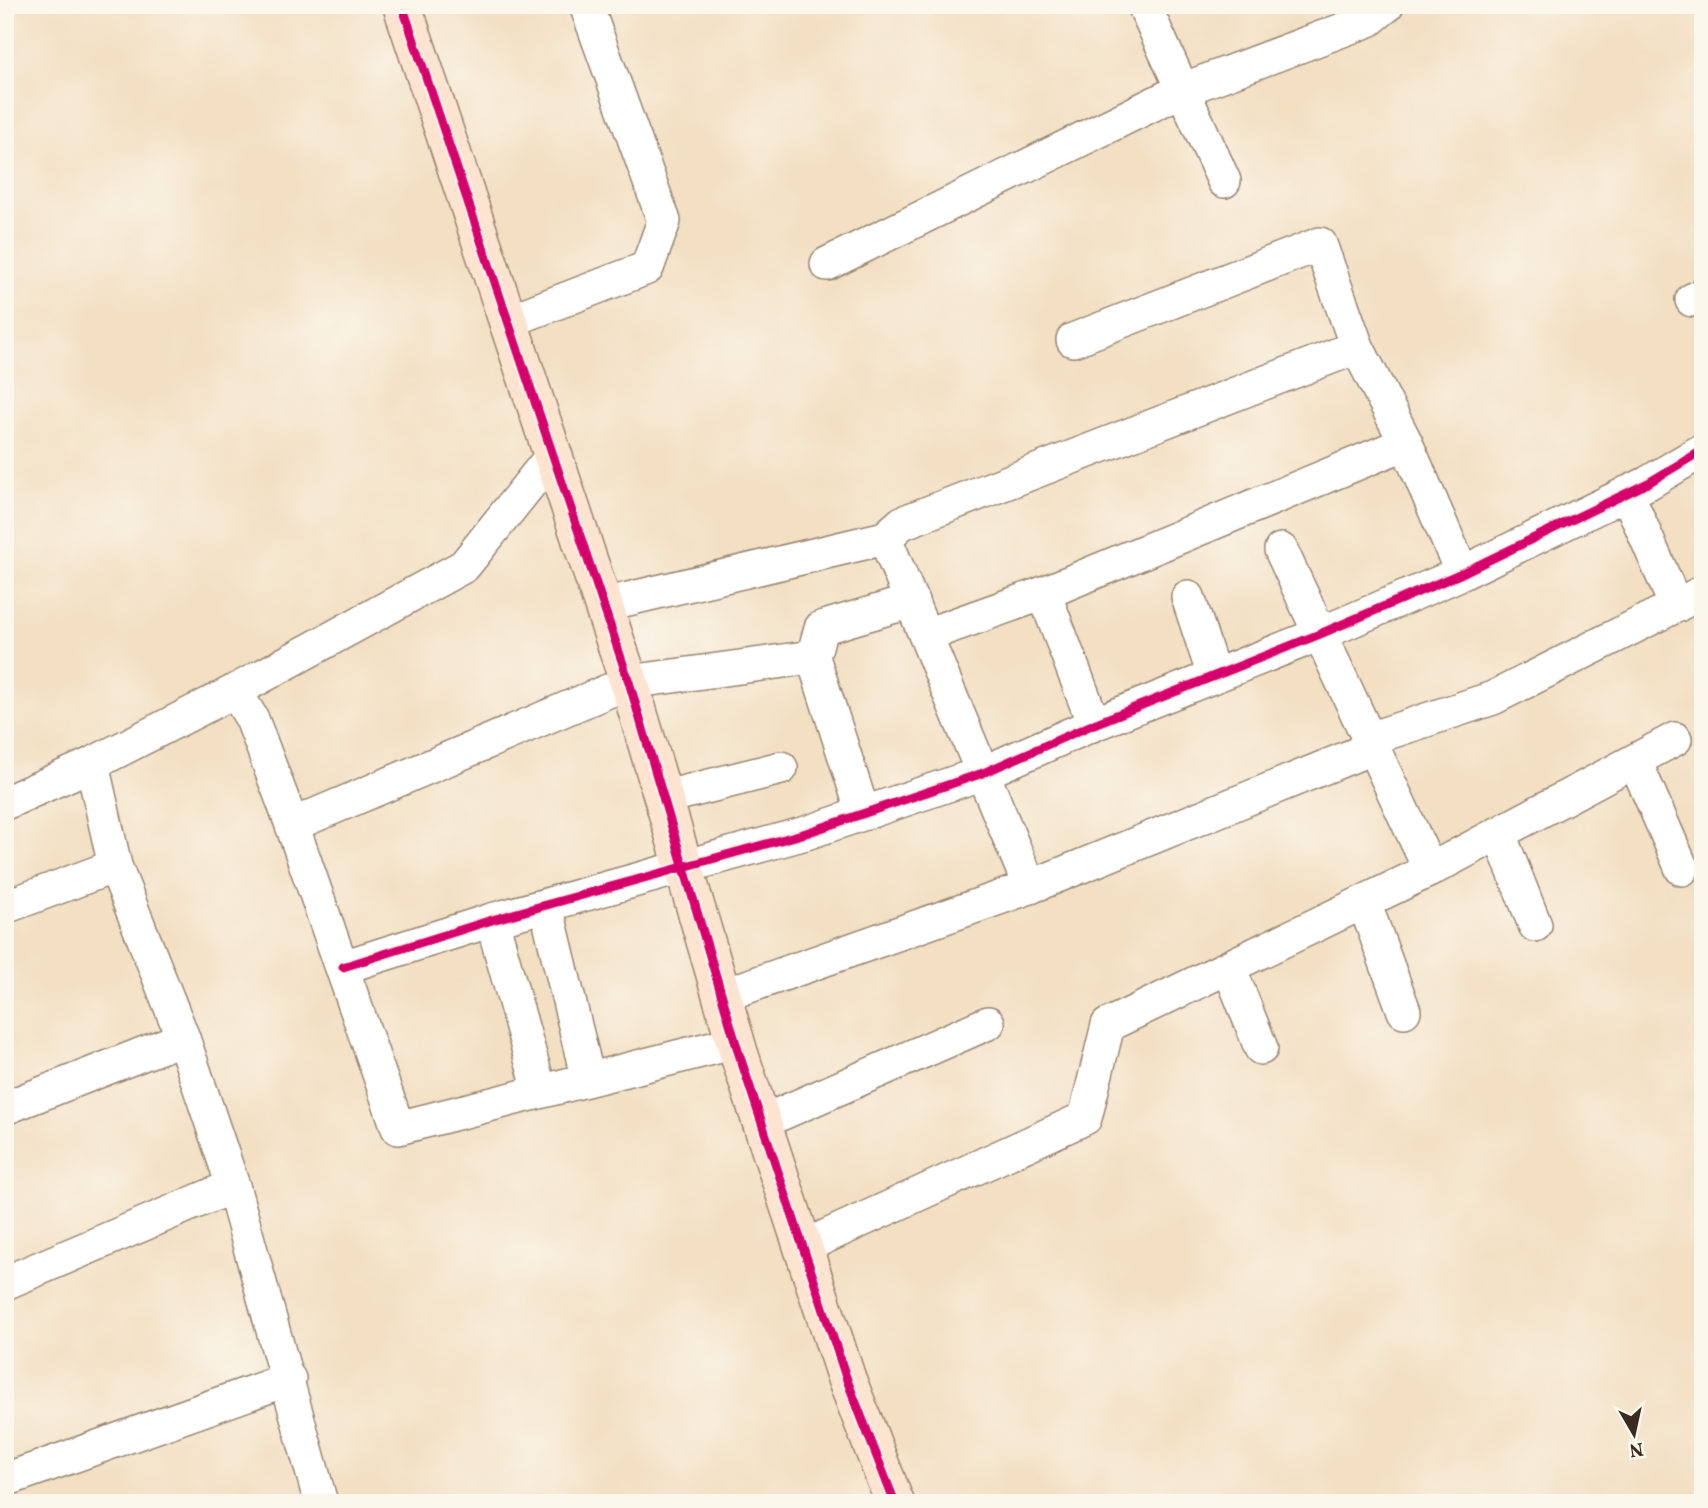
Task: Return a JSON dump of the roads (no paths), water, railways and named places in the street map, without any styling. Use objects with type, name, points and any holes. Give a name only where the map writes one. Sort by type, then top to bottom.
[{"type":"street","points":[[402,5],[506,322],[629,682],[721,996],[803,1247],[847,1380],[895,1503]]},
{"type":"street","points":[[506,322],[647,268],[664,221],[586,5]]},
{"type":"street","points":[[1144,5],[1224,181]]},
{"type":"street","points":[[827,264],[1182,90],[1372,10]]},
{"type":"street","points":[[1073,340],[1320,244],[1357,348],[1406,443],[1462,573]]},
{"type":"street","points":[[603,605],[885,538],[902,523],[1357,348]]},
{"type":"street","points":[[926,635],[1044,593],[1406,443]]},
{"type":"street","points":[[343,967],[492,920],[683,869],[983,773],[1094,724],[1320,634],[1462,573],[1627,493],[1703,450]]},
{"type":"street","points":[[5,803],[92,764],[236,691],[464,566],[552,456]]},
{"type":"street","points":[[721,996],[1030,887],[1357,754],[1378,736],[1493,698],[1689,599],[1627,493]]},
{"type":"street","points":[[885,538],[1030,887]]},
{"type":"street","points":[[1280,550],[1430,870]]},
{"type":"street","points":[[1044,593],[1094,724]]},
{"type":"street","points":[[1188,597],[1214,676]]},
{"type":"street","points":[[863,813],[813,656],[821,628],[912,601]]},
{"type":"street","points":[[292,825],[629,682],[813,656]]},
{"type":"street","points":[[236,691],[252,719],[292,825],[398,1128],[736,1042]]},
{"type":"street","points":[[803,1247],[1085,1118],[1108,1024],[1430,870],[1675,739]]},
{"type":"street","points":[[1635,761],[1682,869]]},
{"type":"street","points":[[92,764],[115,866],[183,1038],[233,1186],[289,1379],[321,1503]]},
{"type":"street","points":[[662,798],[781,768]]},
{"type":"street","points":[[1499,834],[1535,925]]},
{"type":"street","points":[[5,907],[115,866]]},
{"type":"street","points":[[1364,902],[1404,1011]]},
{"type":"street","points":[[547,906],[588,1079]]},
{"type":"street","points":[[492,920],[540,1091]]},
{"type":"street","points":[[1229,967],[1261,1048]]},
{"type":"street","points":[[762,1122],[988,1023]]},
{"type":"street","points":[[5,1108],[183,1038]]},
{"type":"street","points":[[5,1283],[233,1186]]},
{"type":"street","points":[[5,1480],[289,1379]]}]
